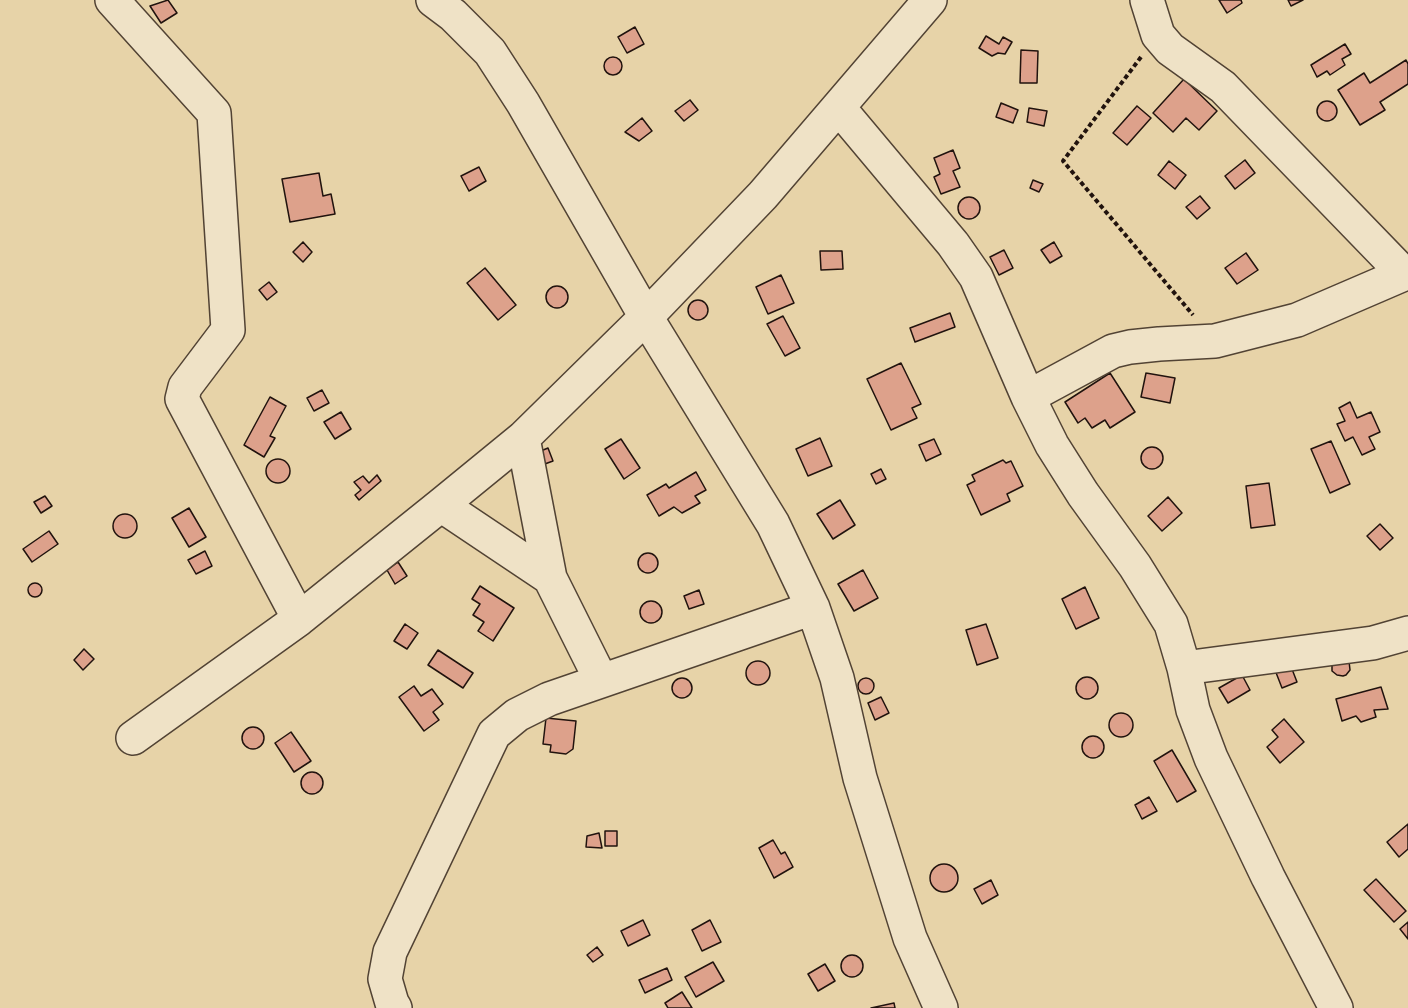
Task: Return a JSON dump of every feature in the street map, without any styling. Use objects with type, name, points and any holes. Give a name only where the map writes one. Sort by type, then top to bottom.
[{"type":"street","points":[[112,0],[214,113],[228,330],[185,387],[182,399],[299,620]]},
{"type":"street","points":[[133,738],[299,620],[523,438],[763,195],[930,0]]},
{"type":"street","points":[[1028,397],[1113,351],[1159,344],[1215,341],[1297,320],[1406,274],[1223,87],[1170,49],[1158,34],[1147,0]]},
{"type":"street","points":[[447,5],[490,52],[523,103],[646,316],[773,524],[813,608],[837,678],[860,778],[910,938],[942,1008]]},
{"type":"street","points":[[839,108],[953,244],[976,277],[1028,397],[1052,445],[1083,494],[1136,566],[1171,624],[1193,710],[1211,758],[1268,877],[1336,1008]]},
{"type":"street","points":[[523,438],[550,578],[601,680]]},
{"type":"street","points":[[441,506],[550,578]]},
{"type":"street","points":[[395,1008],[385,979],[390,952],[494,734],[517,715],[549,699],[813,608]]},
{"type":"street","points":[[1184,668],[1373,643],[1408,633]]},
{"type":"path","points":[[1158,34],[1063,160],[1215,341]]},
{"type":"building","points":[[168,0],[177,13],[161,23],[150,6]]},
{"type":"building","points":[[1219,0],[1241,0],[1242,3],[1227,13]]},
{"type":"building","points":[[1288,0],[1303,0],[1291,6]]},
{"type":"building","points":[[635,27],[644,44],[627,53],[618,37]]},
{"type":"building","points":[[986,36],[999,44],[1003,37],[1012,42],[1005,54],[998,53],[992,56],[979,48]]},
{"type":"building","points":[[1345,44],[1351,54],[1342,59],[1345,65],[1330,75],[1327,71],[1317,77],[1311,65]]},
{"type":"building","points":[[1021,50],[1038,51],[1037,83],[1020,83]]},
{"type":"building","points":[[613,57],[619,60],[622,66],[619,72],[613,75],[607,72],[604,66],[607,60]]},
{"type":"building","points":[[1406,60],[1408,84],[1380,102],[1385,110],[1360,125],[1338,90],[1364,73],[1370,83]]},
{"type":"building","points":[[1184,79],[1217,111],[1199,130],[1186,118],[1173,132],[1153,113]]},
{"type":"building","points":[[690,100],[698,110],[684,121],[675,111]]},
{"type":"building","points":[[1327,101],[1334,104],[1337,111],[1334,118],[1327,121],[1320,118],[1317,111],[1320,104]]},
{"type":"building","points":[[1001,103],[1018,110],[1013,123],[996,117]]},
{"type":"building","points":[[1137,106],[1151,118],[1127,145],[1113,133]]},
{"type":"building","points":[[1029,108],[1047,111],[1044,126],[1027,122]]},
{"type":"building","points":[[642,118],[652,131],[639,141],[625,132]]},
{"type":"building","points":[[953,150],[960,168],[953,171],[960,187],[941,194],[934,177],[940,174],[934,158]]},
{"type":"building","points":[[1245,160],[1255,173],[1235,189],[1225,176]]},
{"type":"building","points":[[1169,161],[1186,175],[1175,189],[1158,175]]},
{"type":"building","points":[[479,167],[486,181],[469,191],[461,176]]},
{"type":"building","points":[[319,173],[323,196],[331,194],[335,214],[290,222],[282,179]]},
{"type":"building","points":[[1033,180],[1043,184],[1039,192],[1030,188]]},
{"type":"building","points":[[1200,196],[1210,208],[1197,219],[1186,207]]},
{"type":"building","points":[[969,197],[977,200],[980,208],[977,216],[969,219],[961,216],[958,208],[961,200]]},
{"type":"building","points":[[303,242],[312,252],[303,262],[293,252]]},
{"type":"building","points":[[1054,242],[1062,256],[1050,263],[1041,250]]},
{"type":"building","points":[[1004,250],[1013,268],[999,275],[990,257]]},
{"type":"building","points":[[820,251],[842,251],[843,269],[821,270]]},
{"type":"building","points":[[1246,253],[1258,270],[1237,284],[1225,268]]},
{"type":"building","points":[[485,268],[516,305],[498,320],[467,283]]},
{"type":"building","points":[[781,275],[794,303],[768,314],[756,287]]},
{"type":"building","points":[[269,282],[277,292],[267,300],[259,290]]},
{"type":"building","points":[[557,286],[565,289],[568,297],[565,305],[557,308],[549,305],[546,297],[549,289]]},
{"type":"building","points":[[694,300],[702,300],[708,306],[708,314],[702,320],[694,320],[688,314],[688,306]]},
{"type":"building","points":[[950,313],[955,327],[915,342],[910,328]]},
{"type":"building","points":[[783,316],[800,348],[785,356],[767,324]]},
{"type":"building","points":[[901,363],[921,404],[912,408],[917,418],[891,430],[867,379]]},
{"type":"building","points":[[1110,373],[1135,412],[1110,428],[1105,420],[1092,428],[1085,418],[1078,423],[1065,402]]},
{"type":"building","points":[[1146,373],[1175,378],[1170,403],[1141,397]]},
{"type":"building","points":[[322,390],[329,403],[314,411],[307,398]]},
{"type":"building","points":[[270,397],[286,406],[270,436],[275,438],[264,457],[244,445]]},
{"type":"building","points":[[1350,402],[1357,418],[1371,412],[1380,432],[1369,437],[1375,449],[1362,455],[1353,437],[1345,441],[1337,424],[1345,421],[1339,408]]},
{"type":"building","points":[[341,412],[351,429],[335,439],[324,422]]},
{"type":"building","points":[[820,438],[832,466],[808,476],[796,449]]},
{"type":"building","points":[[621,439],[640,468],[624,479],[605,449]]},
{"type":"building","points":[[934,439],[941,454],[926,461],[919,445]]},
{"type":"building","points":[[1331,441],[1350,484],[1330,493],[1311,449]]},
{"type":"building","points":[[1152,447],[1162,454],[1163,458],[1156,468],[1152,469],[1142,462],[1141,458],[1148,448]]},
{"type":"building","points":[[548,448],[553,461],[542,465],[536,453]]},
{"type":"building","points":[[278,459],[287,462],[290,471],[287,480],[278,483],[269,480],[266,471],[269,462]]},
{"type":"building","points":[[1003,460],[1006,463],[1011,461],[1023,486],[1007,494],[1010,501],[981,515],[967,485],[975,481],[972,475]]},
{"type":"building","points":[[881,469],[886,479],[876,484],[871,474]]},
{"type":"building","points":[[696,472],[706,490],[695,496],[700,503],[682,513],[674,507],[659,516],[647,495],[666,484],[669,488]]},
{"type":"building","points":[[377,475],[381,481],[359,500],[355,495],[361,490],[354,482],[363,476],[369,483]]},
{"type":"building","points":[[1269,483],[1275,525],[1251,528],[1246,486]]},
{"type":"building","points":[[45,496],[52,506],[41,513],[34,502]]},
{"type":"building","points":[[1168,497],[1182,513],[1162,531],[1148,516]]},
{"type":"building","points":[[840,500],[855,525],[833,539],[817,514]]},
{"type":"building","points":[[189,508],[206,537],[189,547],[172,518]]},
{"type":"building","points":[[125,514],[134,517],[137,526],[134,535],[125,538],[116,535],[113,526],[116,517]]},
{"type":"building","points":[[1380,524],[1393,538],[1380,550],[1367,536]]},
{"type":"building","points":[[49,531],[58,544],[32,562],[23,549]]},
{"type":"building","points":[[205,551],[212,566],[196,574],[188,560]]},
{"type":"building","points":[[648,553],[655,556],[658,563],[655,570],[648,573],[641,570],[638,563],[641,556]]},
{"type":"building","points":[[398,562],[407,576],[395,584],[387,570]]},
{"type":"building","points":[[863,570],[878,598],[854,611],[838,584]]},
{"type":"building","points":[[35,583],[40,585],[42,590],[40,595],[35,597],[30,595],[28,590],[30,585]]},
{"type":"building","points":[[480,586],[514,608],[493,641],[478,631],[484,622],[473,615],[480,604],[472,599]]},
{"type":"building","points":[[1085,587],[1099,618],[1076,629],[1062,599]]},
{"type":"building","points":[[699,590],[704,604],[689,609],[684,596]]},
{"type":"building","points":[[651,601],[659,604],[662,612],[659,620],[651,623],[643,620],[640,612],[643,604]]},
{"type":"building","points":[[405,624],[418,633],[407,649],[394,641]]},
{"type":"building","points":[[986,624],[998,658],[977,665],[966,630]]},
{"type":"building","points":[[84,649],[94,659],[83,670],[74,660]]},
{"type":"building","points":[[438,650],[473,673],[463,688],[428,665]]},
{"type":"building","points":[[758,661],[766,665],[770,673],[766,681],[758,685],[750,681],[746,673],[750,665]]},
{"type":"building","points":[[1349,661],[1350,670],[1346,675],[1337,675],[1332,671],[1332,664]]},
{"type":"building","points":[[1290,664],[1297,682],[1282,688],[1275,670]]},
{"type":"building","points":[[1242,675],[1250,690],[1228,703],[1219,688]]},
{"type":"building","points":[[1087,677],[1095,680],[1098,688],[1095,696],[1087,699],[1079,696],[1076,688],[1079,680]]},
{"type":"building","points":[[678,678],[686,678],[692,684],[692,692],[686,698],[678,698],[672,692],[672,684]]},
{"type":"building","points":[[866,678],[872,680],[874,686],[872,692],[866,694],[860,692],[858,686],[860,680]]},
{"type":"building","points":[[414,686],[421,696],[432,689],[443,704],[433,712],[439,720],[424,731],[399,697]]},
{"type":"building","points":[[1381,687],[1388,709],[1374,710],[1376,717],[1361,722],[1356,716],[1342,721],[1336,699]]},
{"type":"building","points":[[881,697],[889,713],[875,720],[868,703]]},
{"type":"building","points":[[1121,713],[1126,714],[1132,720],[1132,730],[1126,736],[1121,737],[1116,736],[1110,730],[1109,725],[1110,720],[1116,714]]},
{"type":"building","points":[[546,718],[576,721],[573,749],[566,754],[550,752],[551,745],[543,744]]},
{"type":"building","points":[[1284,719],[1304,742],[1280,763],[1267,747],[1278,737],[1272,730]]},
{"type":"building","points":[[249,727],[257,727],[264,734],[264,742],[257,749],[249,749],[242,742],[242,734]]},
{"type":"building","points":[[291,732],[311,761],[294,772],[275,743]]},
{"type":"building","points":[[1093,736],[1101,739],[1104,747],[1101,755],[1093,758],[1085,755],[1082,747],[1085,739]]},
{"type":"building","points":[[1172,750],[1196,791],[1177,802],[1154,761]]},
{"type":"building","points":[[312,772],[320,775],[323,783],[320,791],[312,794],[304,791],[301,783],[304,775]]},
{"type":"building","points":[[1149,797],[1157,811],[1142,819],[1135,805]]},
{"type":"building","points":[[1408,824],[1408,849],[1399,857],[1387,842]]},
{"type":"building","points":[[605,831],[617,831],[617,846],[605,846]]},
{"type":"building","points":[[599,833],[602,848],[586,847],[587,836]]},
{"type":"building","points":[[773,840],[781,854],[785,852],[793,867],[774,878],[759,848]]},
{"type":"building","points":[[944,864],[954,868],[958,878],[954,888],[944,892],[934,888],[930,878],[934,868]]},
{"type":"building","points":[[1376,879],[1406,911],[1394,922],[1364,890]]},
{"type":"building","points":[[991,880],[998,895],[982,904],[974,889]]},
{"type":"building","points":[[643,920],[650,935],[628,946],[621,931]]},
{"type":"building","points":[[710,920],[721,942],[702,951],[692,930]]},
{"type":"building","points":[[1408,922],[1408,939],[1400,929]]},
{"type":"building","points":[[597,947],[603,955],[593,962],[587,955]]},
{"type":"building","points":[[852,955],[862,962],[863,966],[856,976],[852,977],[842,970],[841,966],[848,956]]},
{"type":"building","points":[[713,962],[724,981],[696,997],[685,977]]},
{"type":"building","points":[[825,964],[835,981],[818,991],[808,974]]},
{"type":"building","points":[[667,968],[672,980],[645,993],[639,980]]},
{"type":"building","points":[[682,992],[692,1008],[668,1008],[665,1003]]},
{"type":"building","points":[[894,1003],[895,1008],[871,1008]]}]
